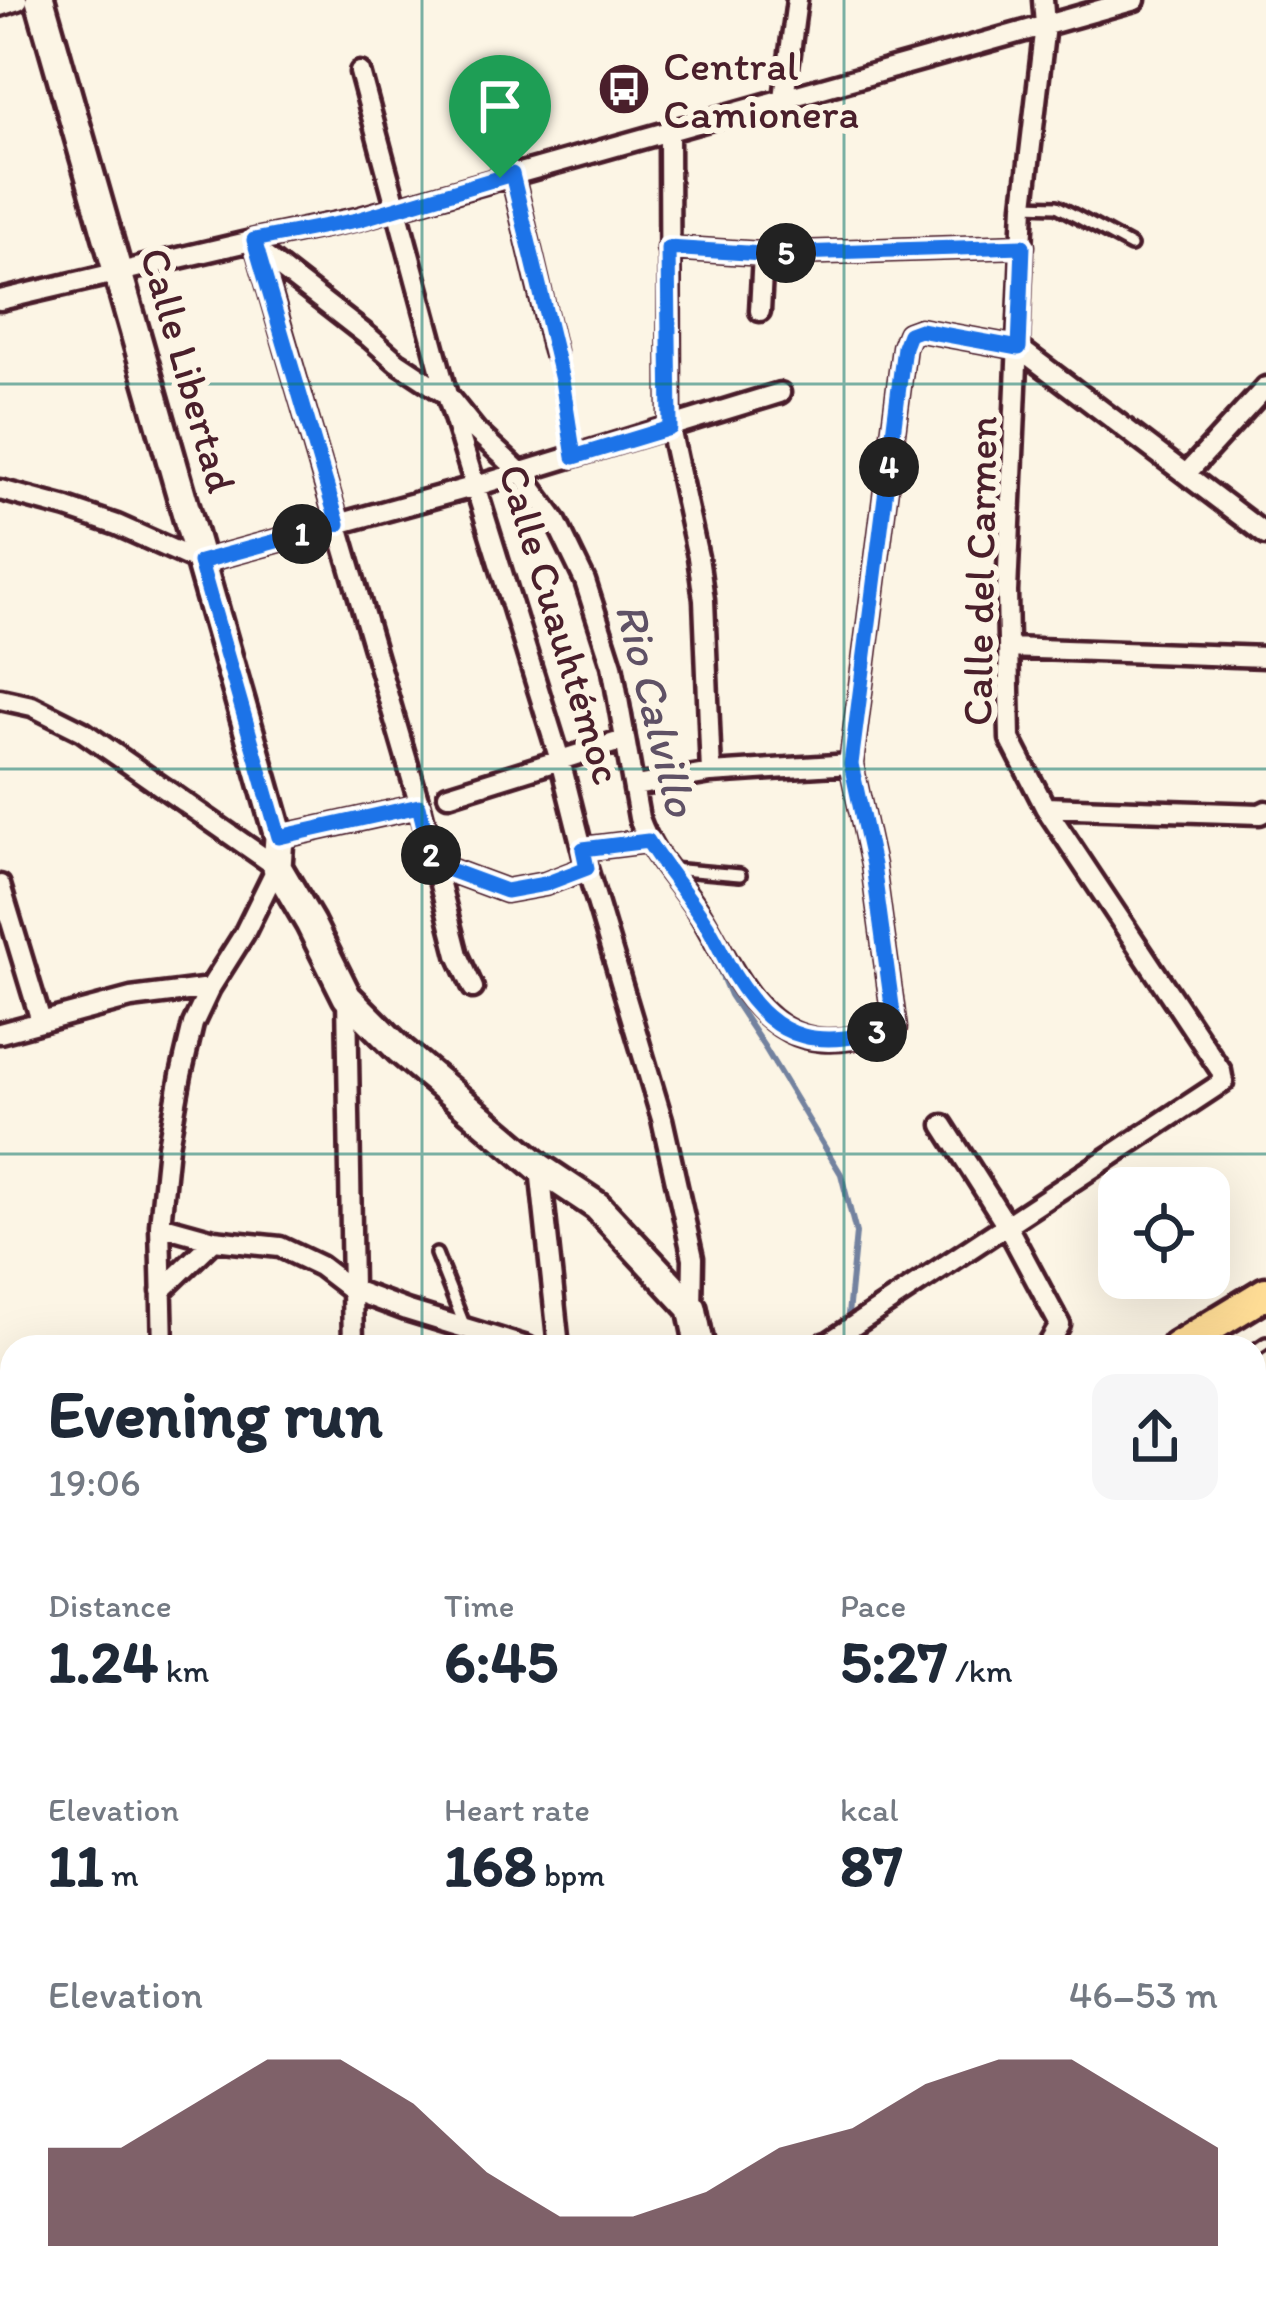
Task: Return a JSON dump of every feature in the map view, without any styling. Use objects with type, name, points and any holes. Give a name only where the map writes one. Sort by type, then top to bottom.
[{"type":"main road","points":[[1197,1335],[1266,1294]]},
{"type":"street","points":[[0,6],[18,0]]},
{"type":"street","name":"Calle Libertad","points":[[40,0],[279,837],[278,867]]},
{"type":"street","points":[[784,98],[797,0]]},
{"type":"street","name":"Calle del Carmen","points":[[1006,1224],[1222,1082],[1221,1072],[1045,807],[1010,739],[1008,568],[1024,205],[1045,25],[1043,0]]},
{"type":"street","points":[[0,300],[357,220],[1135,0]]},
{"type":"street","name":"Calle Cuauhtémoc","points":[[360,71],[447,395],[560,760],[662,1118],[693,1258],[692,1308],[698,1335]]},
{"type":"street","points":[[669,130],[670,428],[701,578],[711,773]]},
{"type":"street","points":[[512,174],[554,351]]},
{"type":"street","points":[[262,241],[398,362],[447,395],[476,431],[521,472],[556,521],[585,581],[612,664],[639,818],[648,841],[692,901],[743,988],[791,1033],[848,1040],[895,1028],[873,865],[851,764],[909,334],[920,330],[1019,348],[1266,536]]},
{"type":"street","points":[[262,241],[458,955],[473,988]]},
{"type":"street","points":[[668,248],[763,254],[1023,246]]},
{"type":"street","points":[[760,311],[763,254]]},
{"type":"street","points":[[1186,474],[1266,386]]},
{"type":"street","points":[[0,490],[117,525],[200,562],[476,486],[780,393]]},
{"type":"street","points":[[1008,648],[1266,657]]},
{"type":"street","points":[[0,699],[32,706],[82,731],[278,867],[347,997],[400,1050],[540,1168],[597,1206],[692,1308]]},
{"type":"street","points":[[448,795],[624,740]]},
{"type":"street","points":[[635,786],[711,773],[851,764]]},
{"type":"street","points":[[279,837],[419,806]]},
{"type":"street","points":[[1045,807],[1266,812]]},
{"type":"street","points":[[433,864],[506,891],[545,884],[585,858],[648,841]]},
{"type":"street","points":[[163,1335],[160,1225],[168,1146],[193,1024],[278,867]]},
{"type":"street","points":[[0,885],[41,1021]]},
{"type":"street","points":[[0,1033],[131,998],[210,988]]},
{"type":"street","points":[[347,997],[352,1335]]},
{"type":"street","points":[[943,1125],[1006,1224],[1060,1325],[1054,1335]]},
{"type":"street","points":[[540,1168],[558,1335]]},
{"type":"street","points":[[840,1335],[1006,1224]]},
{"type":"street","points":[[160,1225],[214,1240],[280,1247],[320,1266],[350,1289],[488,1335]]},
{"type":"street","points":[[161,1291],[214,1240]]},
{"type":"lane","points":[[1024,205],[1057,206],[1131,246]]},
{"type":"lane","points":[[554,351],[574,457]]},
{"type":"lane","points":[[664,868],[740,874]]},
{"type":"lane","points":[[436,1255],[466,1328]]},
{"type":"waterway","name":"Rio Calvillo","points":[[499,440],[524,464]]},
{"type":"waterway","name":"Rio Calvillo","points":[[593,578],[624,677],[641,780]]},
{"type":"waterway","name":"Rio Calvillo","points":[[711,951],[730,995],[841,1174],[856,1233],[847,1325]]},
{"type":"place","name":"Central Camionera","points":[[624,89]]},
{"type":"route","points":[[512,174],[562,380],[574,457],[670,428],[668,248],[763,254],[1023,246],[1019,348],[920,330],[909,334],[904,347],[851,764],[873,865],[895,1028],[848,1040],[820,1040],[791,1033],[775,1021],[743,988],[692,901],[648,841],[583,849],[587,868],[545,884],[506,891],[433,864],[419,806],[279,837],[200,562],[338,524],[254,240],[357,220],[500,178],[512,174]]}]
